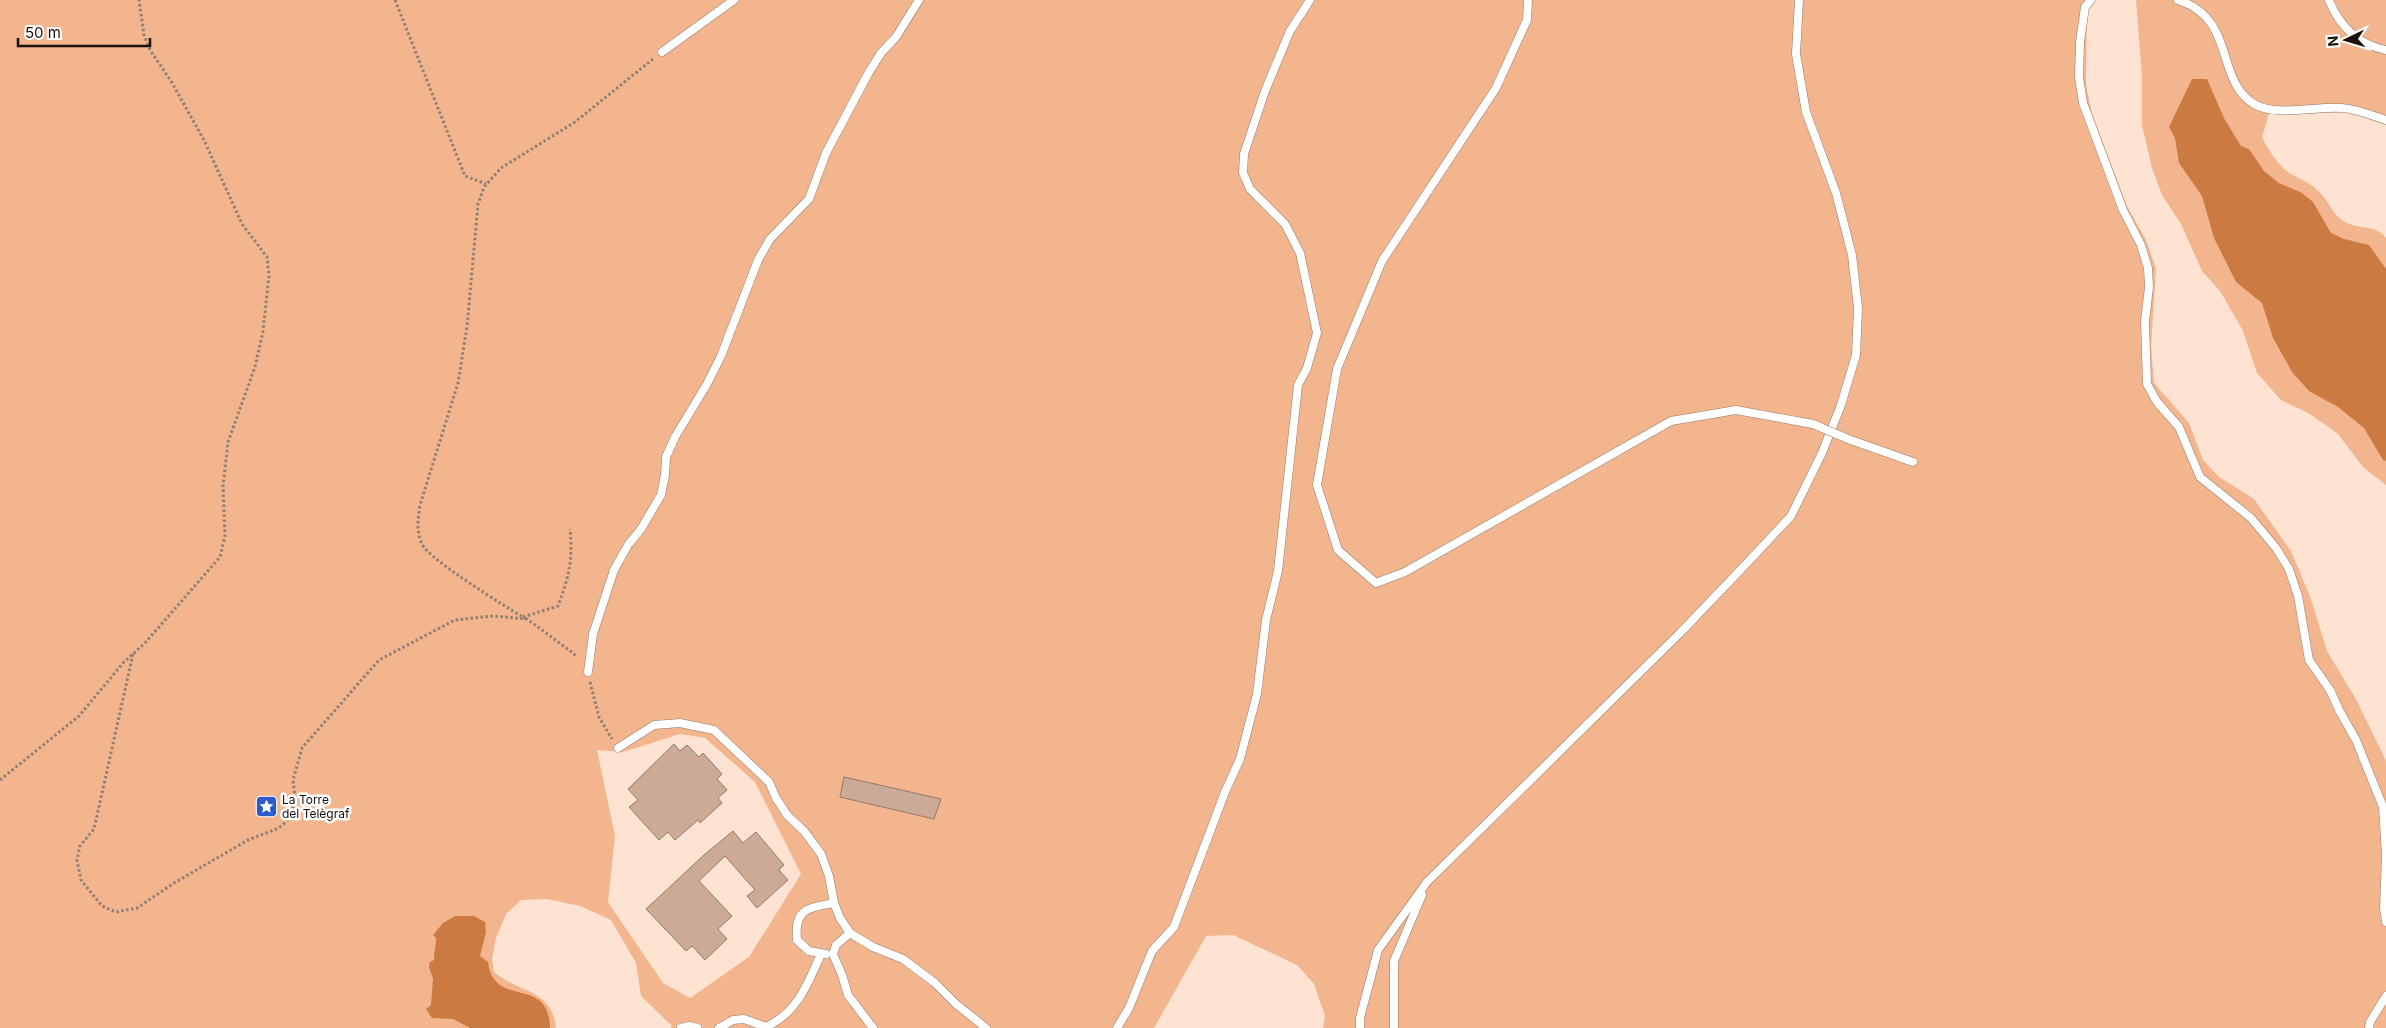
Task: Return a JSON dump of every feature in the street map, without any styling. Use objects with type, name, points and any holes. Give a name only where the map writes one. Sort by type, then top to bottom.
[{"type":"lane","points":[[662,52],[734,0]]},
{"type":"lane","points":[[588,672],[593,634],[614,570],[628,545],[645,524],[661,495],[666,475],[666,457],[674,437],[707,384],[721,356],[758,260],[770,239],[809,199],[830,145],[869,72],[882,52],[896,37],[919,0]]},
{"type":"lane","points":[[1117,1028],[1129,1008],[1152,950],[1174,927],[1224,792],[1240,759],[1257,694],[1266,620],[1278,571],[1298,385],[1307,368],[1317,333],[1300,252],[1285,224],[1250,189],[1242,173],[1244,154],[1274,68],[1290,31],[1310,0]]},
{"type":"lane","points":[[1528,0],[1527,20],[1496,88],[1382,262],[1337,369],[1317,485],[1338,550],[1376,582],[1404,572],[1671,421],[1736,410],[1813,424],[1913,462]]},
{"type":"lane","points":[[1360,1028],[1360,1018],[1378,950],[1428,882],[1681,632],[1791,516],[1822,453],[1841,405],[1856,355],[1858,308],[1852,255],[1836,193],[1806,112],[1796,54],[1799,0]]},
{"type":"lane","points":[[2090,0],[2085,7],[2080,42],[2079,77],[2082,103],[2123,210],[2141,245],[2148,268],[2149,287],[2145,351],[2147,384],[2157,402],[2179,428],[2200,477],[2251,518],[2276,548],[2289,569],[2298,596],[2309,660],[2322,676],[2356,740],[2383,807],[2386,856],[2384,908],[2386,922]]},
{"type":"lane","points":[[2178,0],[2196,6],[2208,17],[2217,32],[2242,93],[2255,105],[2276,110],[2341,108],[2364,112],[2386,120]]},
{"type":"lane","points":[[2329,0],[2336,15],[2356,38],[2386,50]]},
{"type":"lane","points":[[618,748],[654,726],[680,723],[714,730],[769,782],[787,815],[804,831],[821,854],[829,876],[834,903],[840,918],[850,933],[873,947],[903,959],[935,983],[962,1009],[986,1028]]},
{"type":"lane","points":[[1394,1028],[1394,961],[1428,882]]},
{"type":"lane","points":[[833,954],[809,951],[797,940],[795,924],[803,912],[834,903]]},
{"type":"lane","points":[[850,933],[836,945],[833,954],[848,995],[873,1028]]},
{"type":"lane","points":[[719,1028],[733,1020],[744,1019],[766,1027],[782,1020],[798,1002],[821,954]]},
{"type":"lane","points":[[2369,1028],[2370,1022],[2386,996]]},
{"type":"lane","points":[[681,1028],[688,1026],[697,1028]]},
{"type":"path","points":[[0,780],[79,716],[123,663],[146,643],[220,557],[225,536],[223,468],[228,442],[255,367],[263,331],[270,276],[267,257],[242,224],[204,140],[171,81],[150,50],[144,35],[139,0]]},
{"type":"path","points":[[395,0],[465,176],[486,184]]},
{"type":"path","points":[[618,748],[599,717],[588,672],[573,653],[525,618],[446,566],[422,546],[417,525],[420,505],[458,383],[467,326],[478,204],[486,184],[500,168],[575,122],[662,52]]},
{"type":"path","points":[[133,654],[94,829],[80,846],[77,860],[82,880],[102,906],[116,912],[137,908],[174,883],[248,840],[279,828],[285,823],[291,817],[295,797],[293,780],[302,748],[379,660],[455,620],[493,616],[525,618],[558,606],[568,578],[572,554],[570,529]]},
{"type":"shaded area","points":[[0,0],[2087,0],[2086,85],[2092,113],[2127,206],[2146,240],[2156,269],[2151,347],[2154,383],[2189,423],[2203,460],[2219,477],[2254,499],[2291,551],[2311,599],[2327,651],[2357,701],[2386,761],[2386,1028],[1323,1028],[1325,1016],[1314,984],[1297,965],[1233,935],[1206,936],[1154,1028],[671,1028],[672,1026],[641,996],[636,963],[611,920],[580,906],[547,899],[521,900],[506,914],[496,938],[492,959],[494,972],[503,979],[541,998],[548,1005],[556,1028],[0,1028]],"holes":[[[680,734],[705,738],[755,782],[801,874],[749,957],[690,998],[663,983],[608,902],[615,836],[597,750],[623,752]]]},
{"type":"shaded area","points":[[2136,0],[2386,0],[2386,125],[2347,112],[2282,115],[2269,113],[2262,137],[2279,164],[2288,172],[2316,188],[2339,217],[2352,225],[2378,231],[2386,238],[2386,485],[2363,467],[2338,434],[2310,414],[2281,400],[2257,373],[2243,331],[2220,291],[2202,271],[2181,224],[2162,195],[2152,168],[2142,125],[2142,76]]},
{"type":"shaded area","points":[[2192,79],[2207,79],[2224,118],[2241,146],[2249,149],[2264,171],[2279,183],[2302,193],[2313,202],[2331,233],[2344,239],[2369,245],[2386,269],[2386,461],[2383,460],[2364,428],[2338,407],[2309,391],[2292,372],[2273,338],[2262,303],[2236,282],[2214,238],[2202,196],[2179,163],[2175,138],[2169,127]]},
{"type":"shaded area","points":[[455,916],[474,916],[485,922],[486,932],[480,956],[488,962],[492,976],[500,985],[532,996],[541,1002],[547,1012],[550,1028],[470,1028],[453,1019],[432,1018],[426,1009],[431,1005],[433,979],[429,967],[430,962],[434,960],[436,938],[433,935],[443,923]]},
{"type":"building","points":[[674,744],[680,751],[687,745],[699,757],[703,753],[722,774],[717,779],[727,790],[718,798],[722,803],[700,823],[698,820],[675,840],[668,832],[659,840],[629,807],[638,800],[628,789]]},
{"type":"building","points":[[844,777],[941,799],[934,819],[840,797]]},
{"type":"building","points":[[733,831],[743,843],[756,832],[784,865],[779,870],[788,880],[757,908],[747,896],[755,890],[725,856],[699,881],[732,916],[718,929],[727,939],[705,960],[692,946],[686,951],[646,909]]},
{"type":"place","name":"La Torre del Telègraf","points":[[266,807]]}]
